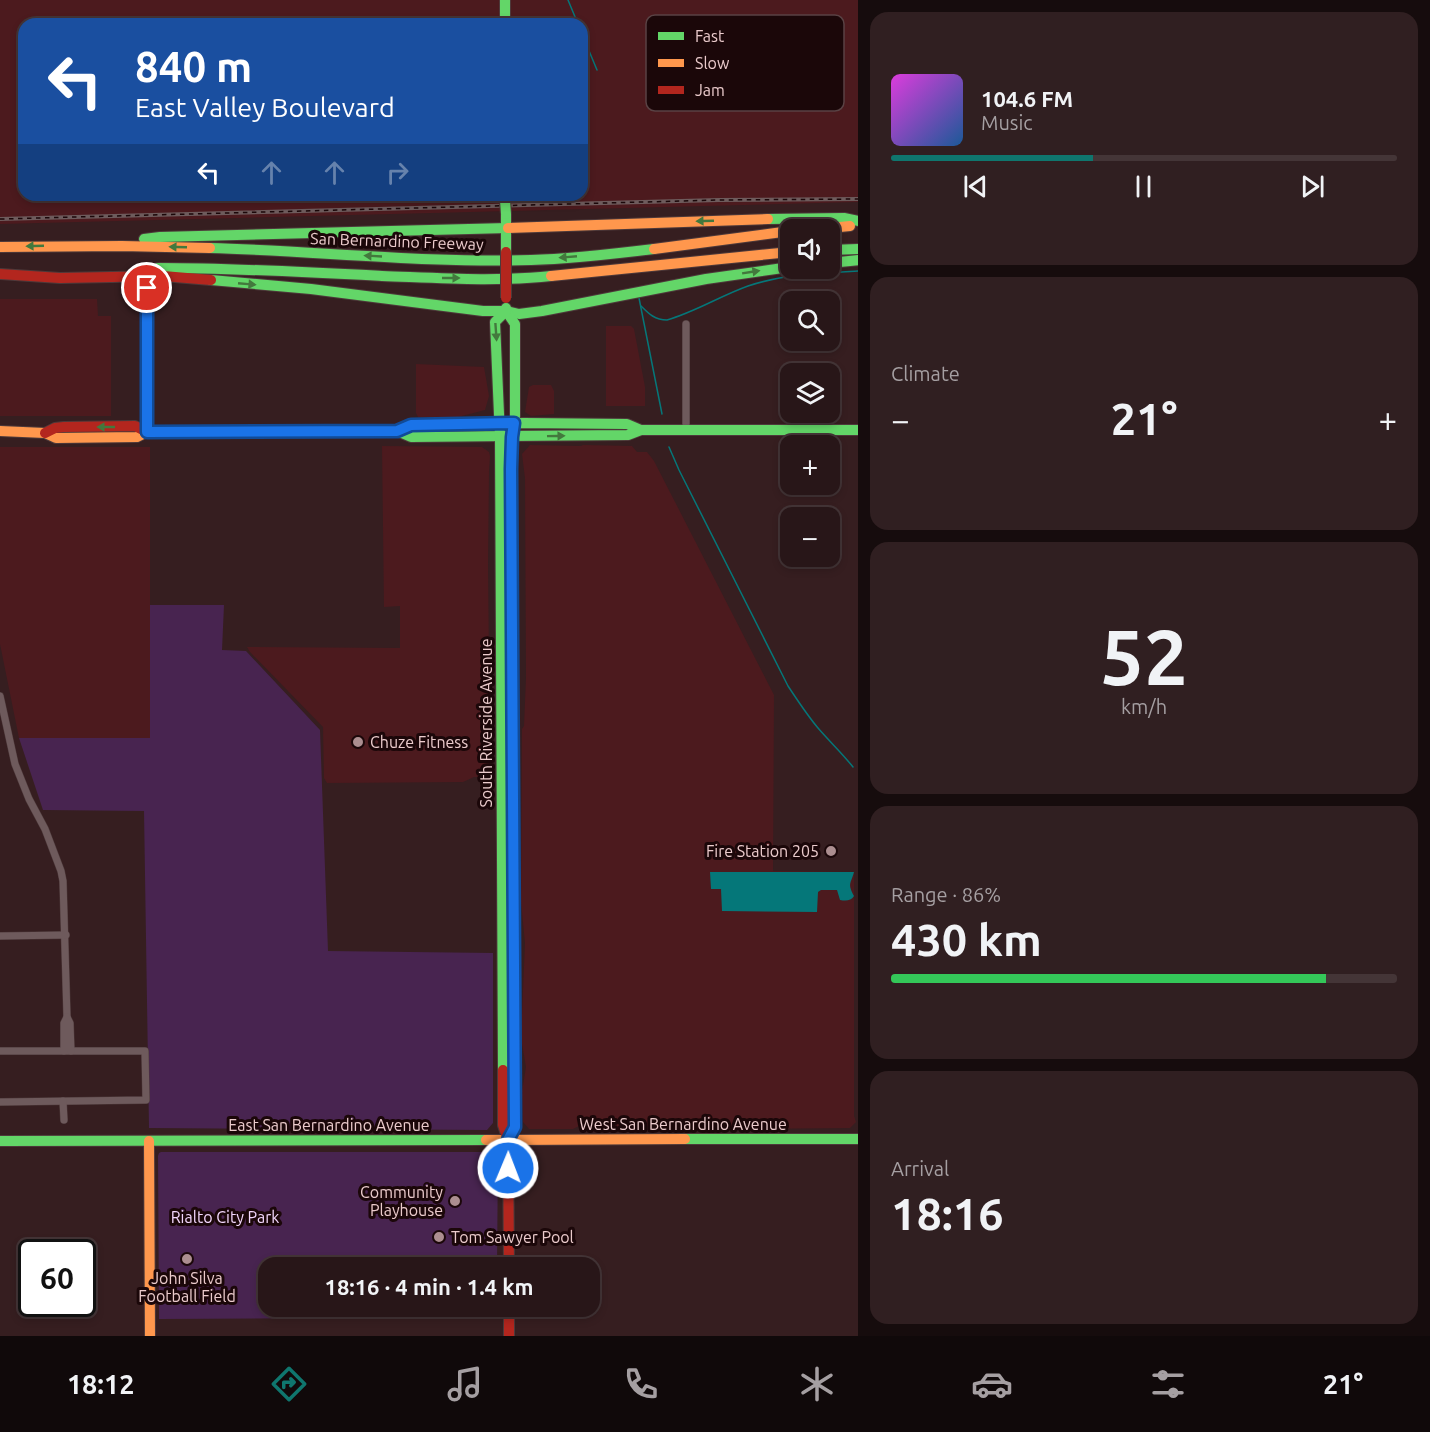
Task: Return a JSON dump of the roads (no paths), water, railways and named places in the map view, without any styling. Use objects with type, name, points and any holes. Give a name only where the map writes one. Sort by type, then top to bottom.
[{"type":"main road","points":[[505,0],[505,18]]},
{"type":"main road","name":"South Riverside Avenue","points":[[506,201],[506,311],[515,324],[506,423],[501,752],[502,1125],[508,1140],[508,1257]]},
{"type":"main road","points":[[100,245],[160,237],[506,233],[763,219],[844,218],[858,223]]},
{"type":"main road","points":[[840,226],[858,223]]},
{"type":"main road","name":"San Bernardino Freeway","points":[[0,247],[100,245],[242,249],[436,260],[531,260],[631,252],[780,232]]},
{"type":"main road","points":[[840,250],[858,249]]},
{"type":"main road","name":"San Bernardino Freeway","points":[[0,272],[116,268],[221,268],[435,278],[531,278],[780,253]]},
{"type":"main road","points":[[840,262],[858,260]]},
{"type":"main road","points":[[0,272],[60,278],[163,276],[519,314],[706,279],[780,268]]},
{"type":"main road","name":"South Riverside Avenue","points":[[506,311],[495,322],[506,423]]},
{"type":"main road","points":[[0,431],[45,433],[64,427],[135,426],[147,432],[397,431],[411,425],[506,423],[627,424],[641,430]]},
{"type":"main road","points":[[397,431],[411,437],[506,437],[628,435],[641,430],[858,430]]},
{"type":"main road","name":"South Riverside Avenue","points":[[506,437],[513,792],[515,1127],[508,1140]]},
{"type":"main road","points":[[501,752],[506,760],[508,786],[513,792]]},
{"type":"main road","name":"West San Bernardino Avenue","points":[[508,1140],[858,1139]]},
{"type":"main road","name":"East San Bernardino Avenue","points":[[0,1140],[508,1140]]},
{"type":"main road","points":[[149,1141],[150,1336]]},
{"type":"main road","points":[[509,1317],[509,1336]]},
{"type":"street","points":[[147,288],[147,432]]},
{"type":"street","points":[[686,324],[686,430]]},
{"type":"street","points":[[0,696],[15,764],[29,799],[45,829],[63,881],[67,1017],[64,1023],[67,1051]]},
{"type":"street","points":[[0,936],[66,935]]},
{"type":"street","points":[[0,1051],[145,1052],[146,1100],[0,1102]]},
{"type":"street","points":[[63,1101],[64,1120]]},
{"type":"water","points":[[710,872],[854,872],[850,886],[854,896],[848,900],[840,900],[837,890],[821,890],[818,892],[817,912],[722,911],[721,889],[711,889]]},
{"type":"waterway","points":[[568,0],[576,18]]},
{"type":"waterway","points":[[588,48],[597,70]]},
{"type":"waterway","points":[[641,306],[656,318],[667,320],[762,282],[803,275],[858,271]]},
{"type":"waterway","points":[[639,298],[662,414]]},
{"type":"waterway","points":[[669,447],[788,686],[814,723],[853,767]]},
{"type":"railway","points":[[0,219],[719,200],[858,199]]},
{"type":"place","name":"Chuze Fitness","points":[[358,742]]},
{"type":"place","name":"Fire Station 205","points":[[831,851]]},
{"type":"place","name":"Community Playhouse","points":[[455,1201]]},
{"type":"place","name":"Tom Sawyer Pool","points":[[439,1237]]},
{"type":"place","name":"John Silva Football Field","points":[[187,1259]]},
{"type":"park label","name":"Rialto City Park","points":[[225,1217]]}]
